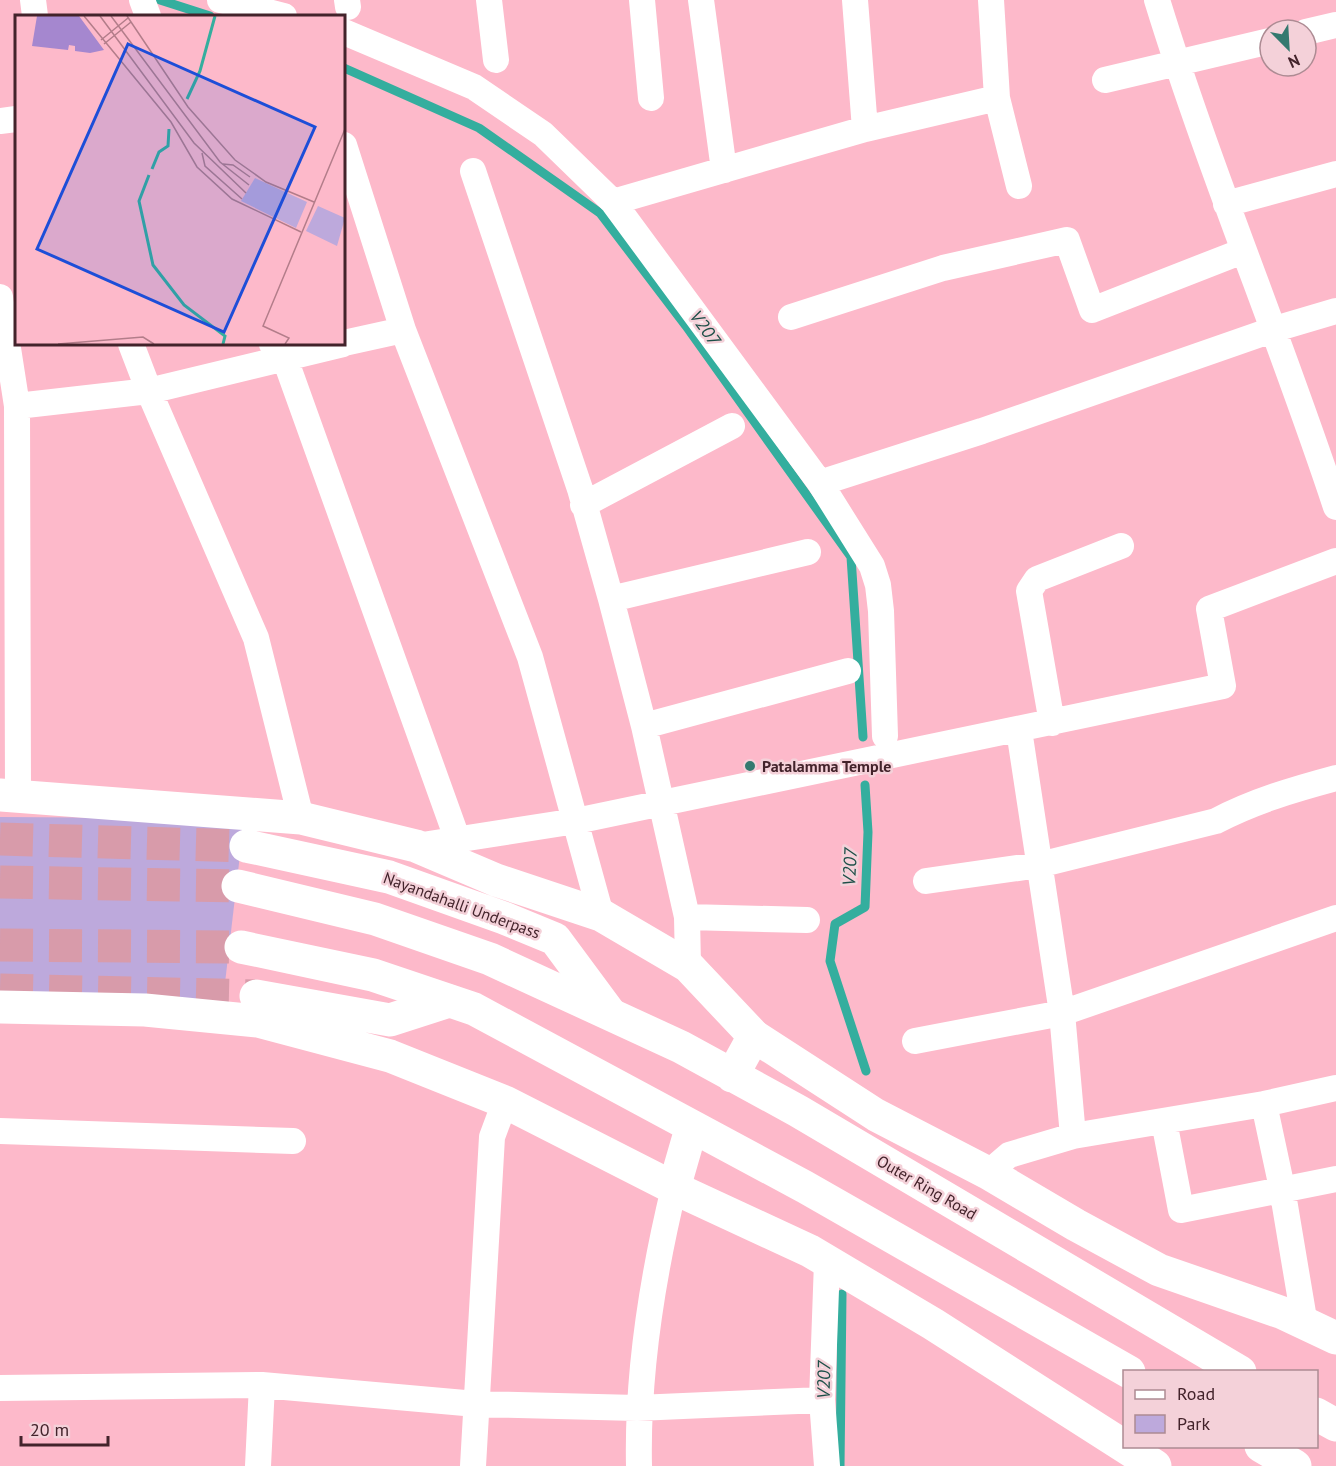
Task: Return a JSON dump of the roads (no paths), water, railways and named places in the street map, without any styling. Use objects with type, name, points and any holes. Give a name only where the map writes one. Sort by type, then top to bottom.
[{"type":"main road","points":[[9,794],[301,818],[416,846],[496,880],[601,915],[688,966],[754,1036],[876,1115],[988,1173],[1076,1225],[1159,1269],[1282,1313],[1336,1338]]},
{"type":"main road","name":"Nayandahalli Underpass","points":[[246,846],[389,878],[504,918],[555,939],[609,1012]]},
{"type":"main road","points":[[238,886],[375,919],[490,959],[609,1012]]},
{"type":"main road","points":[[241,948],[373,975],[474,1009],[805,1187],[1127,1370]]},
{"type":"main road","points":[[256,996],[390,1020],[449,1001]]},
{"type":"main road","points":[[0,1007],[145,1010],[258,1021],[390,1056],[505,1102],[674,1188],[810,1251],[933,1324],[1123,1446]]},
{"type":"main road","name":"Outer Ring Road","points":[[609,1012],[681,1047],[798,1111],[1238,1370]]},
{"type":"main road","points":[[732,1076],[754,1036]]},
{"type":"main road","points":[[674,1188],[692,1128]]},
{"type":"main road","points":[[1318,1415],[1336,1425]]},
{"type":"main road","points":[[1127,1448],[1155,1466]]},
{"type":"main road","points":[[1264,1448],[1295,1466]]},
{"type":"street","points":[[33,0],[35,15]]},
{"type":"street","points":[[220,0],[280,15]]},
{"type":"street","points":[[489,0],[496,60]]},
{"type":"street","points":[[642,0],[651,99]]},
{"type":"street","points":[[701,0],[724,170]]},
{"type":"street","points":[[855,0],[865,129]]},
{"type":"street","points":[[991,0],[997,98],[1019,186]]},
{"type":"street","points":[[1157,0],[1243,251],[1329,462],[1336,507]]},
{"type":"street","points":[[1318,29],[1336,25]]},
{"type":"street","points":[[345,32],[474,87],[543,134],[613,202],[820,483],[872,566],[878,585],[885,736]]},
{"type":"street","points":[[1105,80],[1258,44]]},
{"type":"street","points":[[613,202],[865,129],[997,98]]},
{"type":"street","points":[[0,121],[15,119]]},
{"type":"street","points":[[345,148],[403,330],[530,657],[601,915]]},
{"type":"street","points":[[472,171],[580,489],[611,599],[644,726],[687,916],[688,966]]},
{"type":"street","points":[[1226,204],[1336,174]]},
{"type":"street","points":[[791,317],[943,268],[1067,240],[1092,310],[1243,251]]},
{"type":"street","points":[[0,297],[17,406],[9,794]]},
{"type":"street","points":[[820,483],[982,431],[1275,328],[1336,311]]},
{"type":"street","points":[[345,343],[403,330]]},
{"type":"street","points":[[131,345],[256,638],[301,818]]},
{"type":"street","points":[[17,406],[149,391],[278,350],[324,345]]},
{"type":"street","points":[[278,350],[457,838]]},
{"type":"street","points":[[583,505],[732,426]]},
{"type":"street","points":[[1052,723],[1029,591],[1037,579],[1121,546]]},
{"type":"street","points":[[611,599],[808,552]]},
{"type":"street","points":[[416,846],[576,821],[662,804],[1223,686],[1209,609],[1336,561]]},
{"type":"street","points":[[644,726],[849,671]]},
{"type":"street","points":[[1019,730],[1062,1013],[1073,1136]]},
{"type":"street","points":[[926,881],[1039,865],[1216,821],[1283,792],[1336,778]]},
{"type":"street","points":[[687,916],[807,920]]},
{"type":"street","points":[[915,1041],[1062,1013],[1336,918]]},
{"type":"street","points":[[988,1173],[1008,1155],[1073,1136],[1264,1104],[1336,1088]]},
{"type":"street","points":[[473,1466],[492,1137],[505,1102]]},
{"type":"street","points":[[1264,1104],[1282,1188],[1305,1325]]},
{"type":"street","points":[[1164,1120],[1181,1210],[1336,1179]]},
{"type":"street","points":[[0,1131],[293,1141]]},
{"type":"street","points":[[639,1466],[638,1408],[656,1260],[674,1188]]},
{"type":"street","points":[[827,1466],[822,1400],[838,1268]]},
{"type":"street","points":[[258,1466],[262,1385]]},
{"type":"street","points":[[0,1388],[262,1385],[476,1404],[638,1408],[822,1400]]},
{"type":"waterway","name":"V207","points":[[160,0],[207,15]]},
{"type":"waterway","name":"V207","points":[[345,68],[479,128],[600,213],[686,326],[851,557],[863,737]]},
{"type":"waterway","name":"V207","points":[[865,785],[868,832],[865,907],[835,924],[830,961],[866,1071]]},
{"type":"waterway","name":"V207","points":[[840,1466],[842,1294]]},
{"type":"tunnel","points":[[0,839],[246,846]]},
{"type":"tunnel","points":[[0,882],[238,886]]},
{"type":"tunnel","points":[[0,945],[241,947]]},
{"type":"tunnel","points":[[0,990],[256,996]]},
{"type":"place","name":"Patalamma Temple","points":[[750,766]]}]
